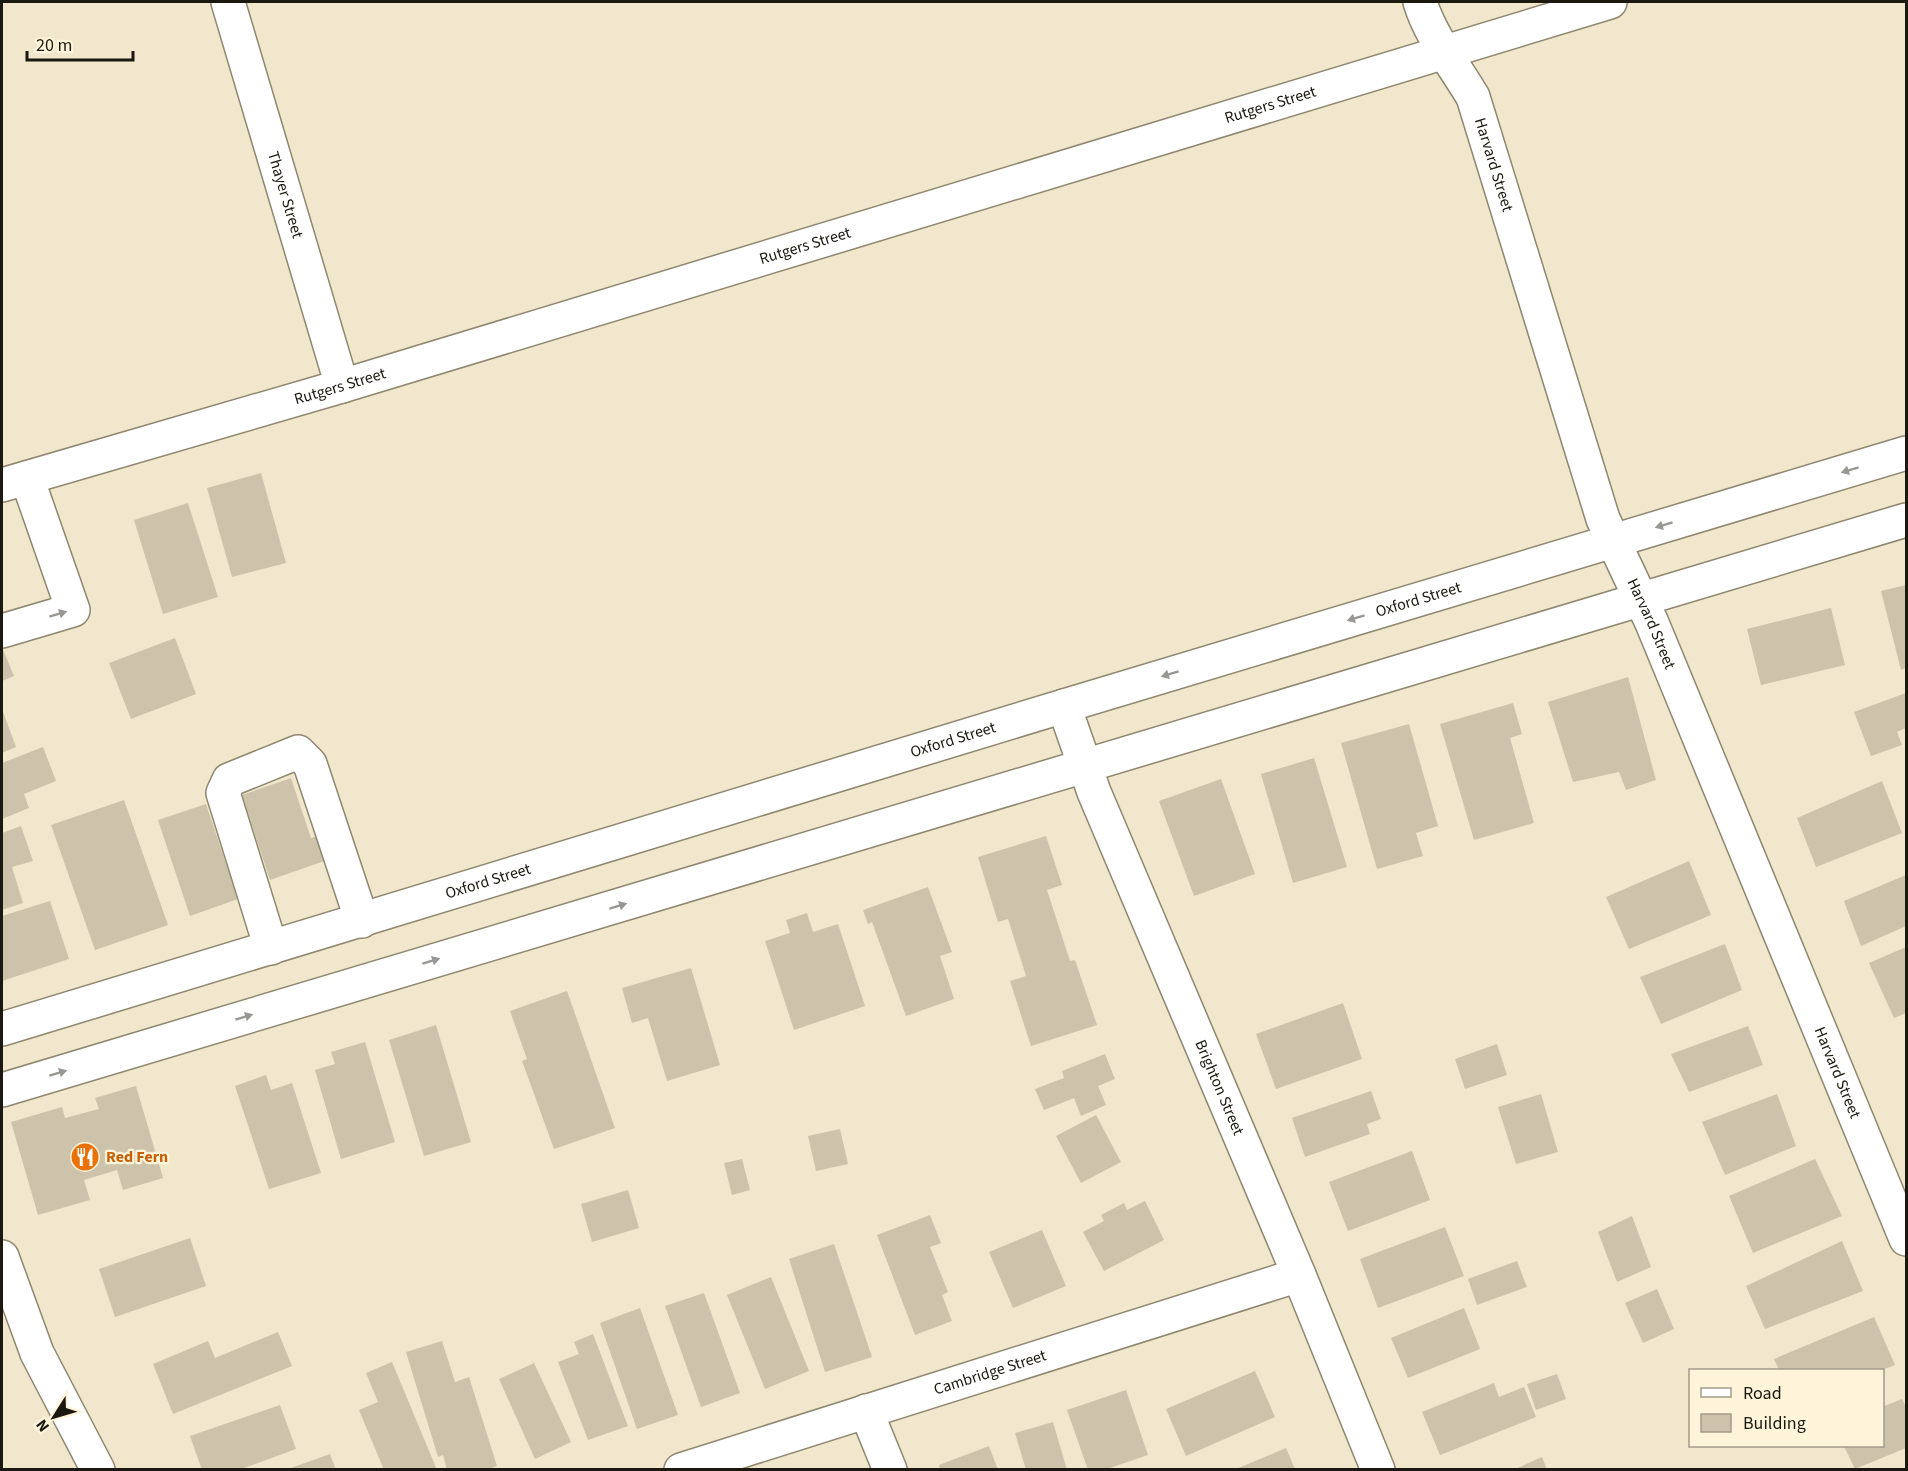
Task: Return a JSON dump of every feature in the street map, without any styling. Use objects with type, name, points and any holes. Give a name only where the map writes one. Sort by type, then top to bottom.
[{"type":"street","name":"Thayer Street","points":[[228,2],[342,387]]},
{"type":"street","name":"Harvard Street","points":[[1420,2],[1431,31],[1473,97],[1603,519],[1640,599],[1906,1239]]},
{"type":"street","name":"Rutgers Street","points":[[14,481],[342,387],[1610,2]]},
{"type":"street","name":"Oxford Street","points":[[2,1029],[1906,453]]},
{"type":"street","points":[[2,631],[73,610],[14,481]]},
{"type":"street","points":[[2,1090],[1906,520]]},
{"type":"street","name":"Brighton Street","points":[[1064,706],[1094,792],[1299,1275],[1378,1470]]},
{"type":"street","points":[[271,948],[223,793],[229,780],[298,753],[310,764],[362,921]]},
{"type":"street","points":[[2,1257],[37,1353],[89,1467]]},
{"type":"street","name":"Cambridge Street","points":[[681,1470],[1299,1275]]},
{"type":"street","points":[[866,1411],[890,1470]]},
{"type":"building","points":[[261,473],[286,563],[232,577],[207,488]]},
{"type":"building","points":[[188,503],[218,597],[163,614],[134,520]]},
{"type":"building","points":[[1906,585],[1906,668],[1901,670],[1881,591]]},
{"type":"building","points":[[1831,608],[1845,665],[1761,685],[1747,629]]},
{"type":"building","points":[[175,638],[196,694],[131,719],[109,663]]},
{"type":"building","points":[[2,647],[14,676],[2,681]]},
{"type":"building","points":[[1628,677],[1656,780],[1626,790],[1619,772],[1573,782],[1548,702]]},
{"type":"building","points":[[1906,693],[1906,728],[1897,732],[1902,745],[1871,756],[1854,712]]},
{"type":"building","points":[[1513,703],[1522,734],[1510,738],[1534,823],[1474,840],[1440,724]]},
{"type":"building","points":[[2,709],[16,747],[2,753]]},
{"type":"building","points":[[1409,724],[1438,826],[1416,833],[1423,856],[1377,869],[1341,743]]},
{"type":"building","points":[[43,747],[56,781],[24,794],[29,808],[2,819],[2,763]]},
{"type":"building","points":[[1314,758],[1347,867],[1293,883],[1261,774]]},
{"type":"building","points":[[291,778],[311,838],[322,835],[330,859],[270,880],[242,795]]},
{"type":"building","points":[[1221,779],[1255,874],[1194,896],[1159,801]]},
{"type":"building","points":[[1882,781],[1902,833],[1816,867],[1797,818]]},
{"type":"building","points":[[124,800],[168,925],[95,950],[51,825]]},
{"type":"building","points":[[206,804],[238,899],[190,916],[158,820]]},
{"type":"building","points":[[21,826],[33,861],[12,867],[23,903],[2,910],[2,833]]},
{"type":"building","points":[[1046,836],[1062,885],[1047,890],[1070,961],[1075,960],[1097,1025],[1031,1046],[1010,981],[1026,976],[1008,919],[998,922],[978,857]]},
{"type":"building","points":[[1689,861],[1711,915],[1629,949],[1606,897]]},
{"type":"building","points":[[1906,875],[1906,926],[1861,946],[1844,901]]},
{"type":"building","points":[[928,887],[952,952],[940,956],[954,999],[906,1016],[872,922],[868,924],[863,910]]},
{"type":"building","points":[[50,901],[69,959],[2,981],[2,916]]},
{"type":"building","points":[[807,913],[813,932],[838,924],[865,1006],[794,1030],[765,941],[790,933],[786,920]]},
{"type":"building","points":[[1725,944],[1742,990],[1661,1024],[1640,977]]},
{"type":"building","points":[[1906,947],[1906,1013],[1894,1018],[1869,963]]},
{"type":"building","points":[[691,968],[720,1065],[667,1081],[648,1018],[632,1023],[622,988]]},
{"type":"building","points":[[567,991],[615,1128],[554,1149],[522,1061],[527,1059],[510,1011]]},
{"type":"building","points":[[1343,1003],[1362,1059],[1276,1089],[1256,1034]]},
{"type":"building","points":[[436,1025],[471,1142],[424,1156],[389,1040]]},
{"type":"building","points":[[1748,1026],[1763,1065],[1689,1092],[1671,1054]]},
{"type":"building","points":[[365,1042],[395,1142],[341,1159],[315,1070],[335,1064],[331,1052]]},
{"type":"building","points":[[1497,1044],[1507,1075],[1465,1089],[1455,1059]]},
{"type":"building","points":[[1105,1054],[1115,1079],[1098,1086],[1106,1105],[1081,1116],[1074,1098],[1044,1110],[1035,1089],[1064,1078],[1062,1071]]},
{"type":"building","points":[[266,1075],[271,1090],[292,1083],[321,1173],[269,1189],[235,1086]]},
{"type":"building","points":[[136,1086],[163,1178],[123,1190],[117,1170],[84,1180],[90,1200],[38,1215],[11,1122],[62,1107],[65,1118],[99,1109],[95,1098]]},
{"type":"building","points":[[1371,1091],[1381,1119],[1367,1124],[1370,1134],[1305,1157],[1292,1118]]},
{"type":"building","points":[[1541,1094],[1558,1152],[1516,1164],[1498,1107]]},
{"type":"building","points":[[1777,1094],[1796,1146],[1725,1175],[1702,1122]]},
{"type":"building","points":[[1096,1115],[1121,1162],[1081,1183],[1056,1136]]},
{"type":"building","points":[[840,1129],[848,1164],[816,1171],[808,1136]]},
{"type":"building","points":[[1412,1151],[1430,1200],[1348,1231],[1329,1182]]},
{"type":"building","points":[[742,1159],[750,1190],[732,1195],[724,1163]]},
{"type":"building","points":[[1815,1159],[1842,1216],[1753,1253],[1729,1196]]},
{"type":"building","points":[[628,1190],[639,1228],[592,1242],[581,1204]]},
{"type":"building","points":[[1145,1201],[1164,1240],[1104,1271],[1083,1232],[1104,1221],[1101,1215],[1124,1203],[1127,1210]]},
{"type":"building","points":[[930,1215],[941,1243],[930,1247],[948,1292],[942,1295],[952,1321],[915,1335],[877,1235]]},
{"type":"building","points":[[1632,1216],[1651,1267],[1617,1282],[1598,1232]]},
{"type":"building","points":[[1445,1227],[1464,1276],[1378,1308],[1360,1259]]},
{"type":"building","points":[[1042,1230],[1066,1286],[1013,1308],[989,1252]]},
{"type":"building","points":[[190,1238],[206,1286],[115,1317],[99,1269]]},
{"type":"building","points":[[1842,1241],[1863,1291],[1765,1329],[1746,1286]]},
{"type":"building","points":[[834,1244],[872,1357],[825,1372],[789,1259]]},
{"type":"building","points":[[1517,1261],[1527,1287],[1477,1305],[1468,1279]]},
{"type":"building","points":[[771,1277],[809,1371],[765,1389],[727,1295]]},
{"type":"building","points":[[1657,1289],[1674,1329],[1643,1343],[1625,1303]]},
{"type":"building","points":[[704,1293],[740,1393],[701,1407],[665,1306]]},
{"type":"building","points":[[640,1308],[678,1415],[637,1429],[600,1323]]},
{"type":"building","points":[[1464,1308],[1480,1349],[1408,1378],[1391,1338]]},
{"type":"building","points":[[1874,1317],[1895,1365],[1884,1369],[1779,1369],[1774,1359]]},
{"type":"building","points":[[278,1332],[292,1366],[173,1414],[153,1364],[208,1341],[215,1358]]},
{"type":"building","points":[[593,1334],[628,1426],[588,1440],[558,1362],[579,1354],[574,1342]]},
{"type":"building","points":[[442,1341],[455,1382],[469,1377],[497,1466],[486,1470],[447,1470],[443,1455],[438,1457],[406,1352]]},
{"type":"building","points":[[392,1362],[437,1470],[384,1470],[359,1410],[378,1402],[366,1373]]},
{"type":"building","points":[[534,1363],[571,1442],[535,1459],[499,1379]]},
{"type":"building","points":[[1255,1371],[1275,1417],[1186,1456],[1166,1409]]},
{"type":"building","points":[[1557,1374],[1566,1399],[1536,1410],[1527,1384]]},
{"type":"building","points":[[1494,1383],[1499,1397],[1524,1387],[1536,1417],[1440,1455],[1422,1412]]},
{"type":"building","points":[[1126,1390],[1148,1455],[1104,1470],[1088,1470],[1067,1410]]},
{"type":"building","points":[[1902,1399],[1906,1407],[1906,1448],[1855,1469],[1844,1447],[1884,1447],[1884,1406]]},
{"type":"building","points":[[280,1405],[296,1449],[239,1470],[202,1470],[190,1436]]},
{"type":"building","points":[[1053,1422],[1067,1470],[1026,1470],[1015,1433]]},
{"type":"building","points":[[989,1446],[998,1470],[940,1470],[939,1465]]},
{"type":"building","points":[[1286,1448],[1295,1469],[1236,1469]]},
{"type":"building","points":[[330,1454],[336,1470],[288,1470],[288,1469]]},
{"type":"building","points":[[1542,1457],[1547,1470],[1513,1470]]},
{"type":"place","name":"Red Fern","points":[[85,1157]]}]
